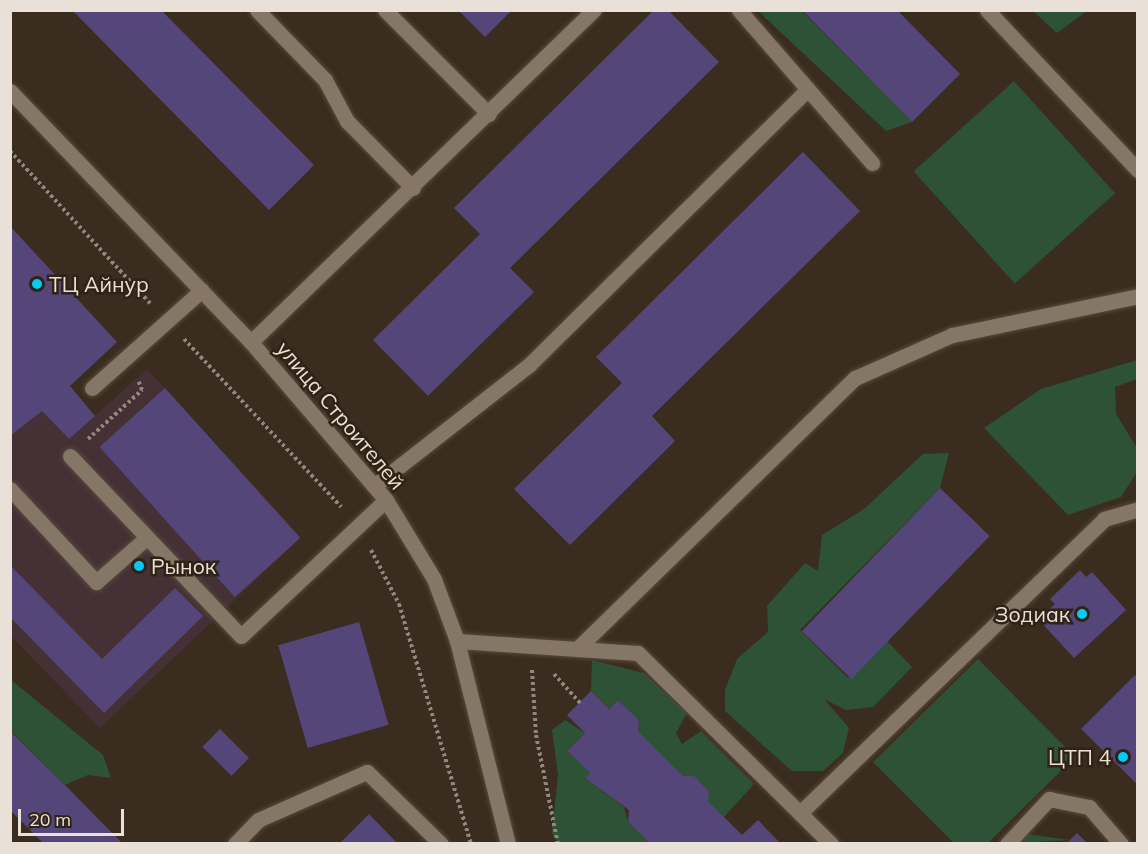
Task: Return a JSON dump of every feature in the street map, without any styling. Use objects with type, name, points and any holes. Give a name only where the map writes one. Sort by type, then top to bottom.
[{"type":"street","points":[[257,10],[325,80],[347,121],[413,188]]},
{"type":"street","points":[[386,10],[489,114]]},
{"type":"street","points":[[251,342],[413,188],[594,10]]},
{"type":"street","points":[[739,10],[872,163]]},
{"type":"street","points":[[987,10],[1137,170]]},
{"type":"street","points":[[374,486],[529,365],[808,89]]},
{"type":"street","name":"улица Строителей","points":[[10,91],[251,342],[386,500],[434,579],[458,641],[508,843]]},
{"type":"street","points":[[92,388],[201,290]]},
{"type":"street","points":[[577,649],[855,378],[952,335],[1137,296]]},
{"type":"street","points":[[70,456],[241,636],[386,500]]},
{"type":"street","points":[[10,489],[96,582],[146,538]]},
{"type":"street","points":[[801,812],[1104,519],[1137,509]]},
{"type":"street","points":[[458,641],[638,653],[831,843]]},
{"type":"street","points":[[235,843],[258,820],[366,772],[441,843]]},
{"type":"street","points":[[1007,843],[1049,799],[1089,807],[1121,843]]},
{"type":"path","points":[[10,151],[358,526],[399,604],[471,843]]},
{"type":"path","points":[[70,456],[142,390],[127,357]]},
{"type":"path","points":[[531,645],[536,735],[558,843]]},
{"type":"shaded area","name":"Рынок","points":[[147,369],[301,537],[100,728],[11,636],[10,436],[42,411],[69,439]]},
{"type":"green space","points":[[758,11],[802,11],[912,122],[886,131]]},
{"type":"green space","points":[[1033,11],[1087,11],[1057,33]]},
{"type":"green space","points":[[1014,81],[1115,193],[1015,284],[914,171]]},
{"type":"green space","points":[[1137,360],[1137,379],[1115,387],[1116,414],[1137,448],[1137,472],[1121,497],[1068,515],[984,428],[1041,389]]},
{"type":"green space","points":[[949,453],[940,488],[800,630],[848,678],[886,640],[912,667],[873,707],[846,710],[824,699],[849,728],[843,753],[823,771],[792,771],[725,711],[725,690],[737,659],[768,632],[767,606],[805,563],[818,571],[822,535],[864,509],[923,454]]},
{"type":"green space","points":[[978,659],[1075,757],[988,843],[954,843],[873,762]]},
{"type":"green space","points":[[592,660],[644,673],[687,713],[676,733],[682,744],[701,731],[754,784],[724,817],[638,731],[639,720],[618,700],[609,709],[591,691]]},
{"type":"green space","points":[[10,679],[103,755],[111,778],[88,775],[65,785],[11,731]]},
{"type":"green space","points":[[565,720],[585,733],[567,751],[590,773],[585,778],[624,807],[628,822],[651,843],[558,843],[552,833],[558,775],[552,730]]},
{"type":"green space","points":[[1027,834],[1070,840],[1018,843]]},
{"type":"building","points":[[72,10],[161,10],[314,165],[269,210]]},
{"type":"building","points":[[458,10],[512,10],[485,37]]},
{"type":"building","points":[[654,10],[668,10],[719,62],[510,268],[534,292],[428,396],[373,340],[480,234],[454,208]]},
{"type":"building","points":[[802,10],[897,10],[960,74],[912,122]]},
{"type":"building","points":[[803,152],[860,211],[652,416],[675,441],[570,545],[514,489],[622,383],[596,357]]},
{"type":"building","name":"ТЦ Айнур","points":[[10,226],[117,342],[70,386],[95,416],[69,439],[42,411],[10,436]]},
{"type":"building","points":[[165,388],[300,538],[235,597],[100,447]]},
{"type":"building","points":[[940,488],[990,536],[851,679],[802,631]]},
{"type":"building","points":[[10,565],[102,659],[175,588],[203,616],[104,713],[10,617]]},
{"type":"building","name":"Зодиак","points":[[1080,570],[1086,577],[1092,572],[1126,610],[1074,658],[1038,619],[1055,604],[1050,599]]},
{"type":"building","points":[[359,622],[388,725],[308,748],[278,645]]},
{"type":"building","name":"ЦТП 4","points":[[1135,675],[1138,678],[1138,785],[1081,729]]},
{"type":"building","points":[[591,691],[609,709],[618,700],[639,720],[638,731],[683,776],[694,776],[709,792],[708,801],[742,835],[758,820],[781,844],[651,844],[628,822],[629,810],[585,778],[590,773],[567,751],[585,733],[567,715]]},
{"type":"building","points":[[220,729],[249,758],[231,776],[202,747]]},
{"type":"building","points":[[10,731],[123,844],[44,844],[10,810]]},
{"type":"building","points":[[369,814],[398,844],[339,844]]},
{"type":"building","points":[[1077,833],[1088,844],[1066,844]]},
{"type":"place","name":"ТЦ Айнур","points":[[37,284]]},
{"type":"place","name":"Рынок","points":[[139,566]]},
{"type":"place","name":"Зодиак","points":[[1082,614]]},
{"type":"place","name":"ЦТП 4","points":[[1123,757]]}]
